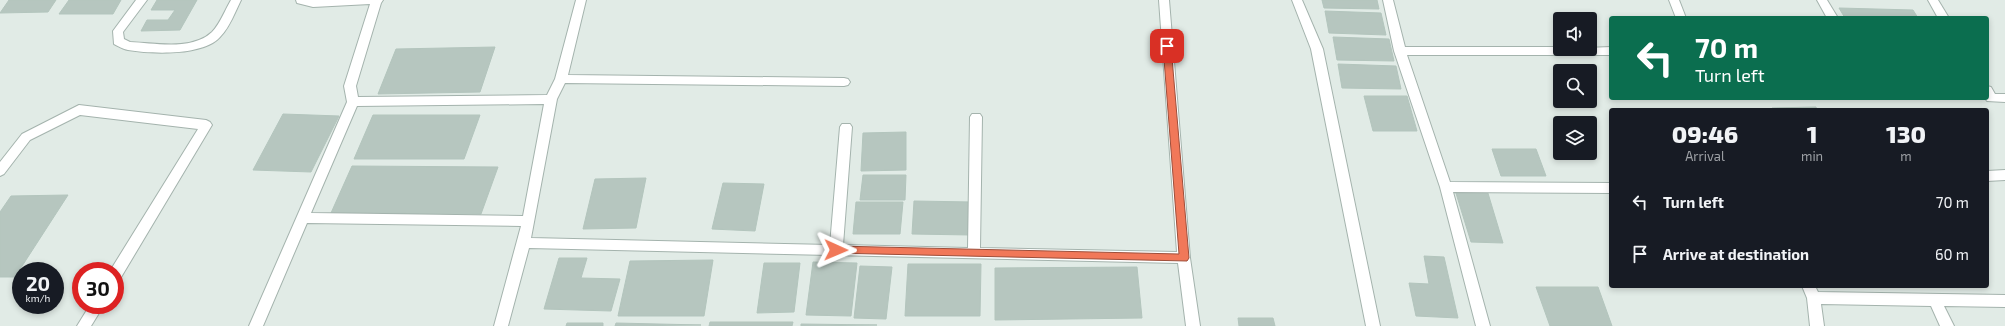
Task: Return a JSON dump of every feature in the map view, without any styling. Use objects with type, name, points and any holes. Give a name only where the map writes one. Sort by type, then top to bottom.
[{"type":"street","points":[[142,0],[118,31],[118,41],[128,46],[194,47],[206,42],[216,35],[236,0]]},
{"type":"street","points":[[256,326],[353,102],[350,86],[377,0],[312,4],[301,0]]},
{"type":"street","points":[[501,326],[524,242],[551,99],[561,79],[581,0]]},
{"type":"street","points":[[1164,0],[1184,258],[1193,326]]},
{"type":"street","points":[[1297,0],[1317,49],[1374,326]]},
{"type":"street","points":[[1388,0],[1400,51],[1446,187],[1483,326]]},
{"type":"street","points":[[1674,0],[1680,16]]},
{"type":"street","points":[[1822,0],[1832,16]]},
{"type":"street","points":[[1933,0],[1943,16]]},
{"type":"street","points":[[1400,51],[1609,51]]},
{"type":"street","points":[[561,79],[844,82]]},
{"type":"street","points":[[1989,94],[1991,98],[2005,98]]},
{"type":"street","points":[[353,102],[551,99]]},
{"type":"street","points":[[0,171],[26,137],[79,110],[206,125],[123,262]]},
{"type":"street","points":[[974,253],[976,117]]},
{"type":"street","points":[[836,250],[846,127]]},
{"type":"street","points":[[1989,176],[2005,175]]},
{"type":"street","points":[[1446,187],[1609,188]]},
{"type":"street","points":[[303,218],[528,221]]},
{"type":"street","points":[[524,242],[1184,258]]},
{"type":"street","points":[[1817,326],[1811,292],[1935,300],[2005,301]]},
{"type":"street","points":[[1935,300],[1947,326]]},
{"type":"street","points":[[84,326],[91,314]]},
{"type":"building","points":[[9,0],[56,0],[48,12],[0,13]]},
{"type":"building","points":[[69,0],[121,0],[113,14],[59,14]]},
{"type":"building","points":[[157,0],[197,0],[180,30],[141,31],[147,20],[168,20],[175,10],[151,10]]},
{"type":"building","points":[[1322,0],[1377,0],[1379,9],[1324,8]]},
{"type":"building","points":[[1839,8],[1913,10],[1917,16],[1844,16]]},
{"type":"building","points":[[1325,11],[1381,13],[1386,35],[1329,33]]},
{"type":"building","points":[[1333,37],[1389,39],[1394,61],[1337,60]]},
{"type":"building","points":[[495,47],[480,92],[378,94],[396,49]]},
{"type":"building","points":[[1338,64],[1396,66],[1401,89],[1342,88]]},
{"type":"building","points":[[1364,96],[1407,96],[1417,131],[1373,131]]},
{"type":"building","points":[[1816,107],[1816,108],[1772,108]]},
{"type":"building","points":[[283,114],[339,116],[311,172],[253,170]]},
{"type":"building","points":[[373,115],[480,115],[464,159],[354,159]]},
{"type":"building","points":[[906,132],[906,170],[861,171],[863,133]]},
{"type":"building","points":[[1492,149],[1536,149],[1546,176],[1501,176]]},
{"type":"building","points":[[352,166],[498,167],[481,214],[331,213]]},
{"type":"building","points":[[863,175],[906,175],[905,200],[860,200]]},
{"type":"building","points":[[646,178],[636,228],[583,229],[595,179]]},
{"type":"building","points":[[723,183],[764,184],[755,231],[712,229]]},
{"type":"building","points":[[1455,190],[1487,190],[1503,243],[1471,242]]},
{"type":"building","points":[[68,195],[25,262],[12,262],[12,277],[0,277],[0,212],[11,196]]},
{"type":"building","points":[[914,201],[972,202],[971,235],[912,234]]},
{"type":"building","points":[[856,202],[903,202],[900,234],[853,234]]},
{"type":"building","points":[[1424,256],[1444,257],[1458,318],[1416,316],[1409,283],[1429,284]]},
{"type":"building","points":[[559,258],[587,258],[581,278],[620,279],[611,311],[544,309]]},
{"type":"building","points":[[713,260],[704,316],[618,316],[630,261]]},
{"type":"building","points":[[813,262],[857,263],[851,316],[806,315]]},
{"type":"building","points":[[764,263],[800,263],[794,312],[757,313]]},
{"type":"building","points":[[908,264],[981,264],[980,316],[905,316]]},
{"type":"building","points":[[860,266],[892,267],[886,319],[854,318]]},
{"type":"building","points":[[1137,267],[1142,318],[995,320],[995,268]]},
{"type":"building","points":[[1536,287],[1598,287],[1612,326],[1550,326]]},
{"type":"building","points":[[1238,318],[1273,318],[1275,326],[1239,326]]},
{"type":"building","points":[[710,322],[793,322],[792,326],[709,326]]},
{"type":"building","points":[[567,323],[603,323],[603,326],[566,326]]},
{"type":"building","points":[[616,323],[701,325],[615,326]]},
{"type":"building","points":[[801,324],[877,325],[801,326]]},
{"type":"route","points":[[836,250],[1184,258],[1167,46]]}]
